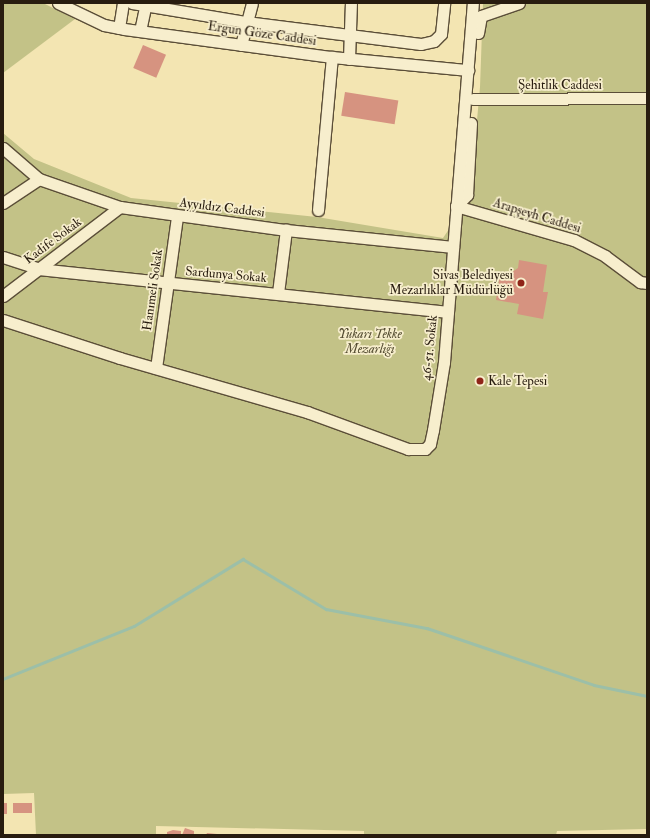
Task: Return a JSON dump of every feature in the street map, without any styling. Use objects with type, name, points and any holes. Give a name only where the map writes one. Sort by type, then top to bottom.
[{"type":"street","name":"Ergun Göze Caddesi","points":[[58,3],[93,20],[119,28],[332,57],[468,70]]},
{"type":"street","points":[[119,28],[123,3]]},
{"type":"street","name":"Ergun Göze Caddesi","points":[[132,3],[146,4],[246,22],[428,43],[441,34],[444,3]]},
{"type":"street","points":[[241,45],[252,3]]},
{"type":"street","points":[[349,59],[351,3]]},
{"type":"street","name":"46-51. Sokak","points":[[156,368],[307,412],[408,449],[421,450],[430,444],[444,362],[473,3]]},
{"type":"street","points":[[456,206],[467,195],[479,22],[484,15],[519,3]]},
{"type":"street","points":[[140,31],[146,4]]},
{"type":"street","points":[[318,210],[332,57]]},
{"type":"street","name":"Şehitlik Caddesi","points":[[473,99],[647,98]]},
{"type":"street","name":"Ayyıldız Caddesi","points":[[3,148],[39,178],[120,207],[177,217],[453,247]]},
{"type":"street","points":[[3,203],[39,178]]},
{"type":"street","name":"Arapşeyh Caddesi","points":[[456,206],[574,240],[605,256],[635,278],[647,283]]},
{"type":"street","name":"Kadife Sokak","points":[[3,296],[120,207]]},
{"type":"street","name":"Hanımeli Sokak","points":[[156,368],[177,217]]},
{"type":"street","points":[[278,294],[286,230]]},
{"type":"street","name":"Sardunya Sokak","points":[[3,257],[39,269],[168,284],[448,312]]},
{"type":"street","points":[[3,320],[156,368]]},
{"type":"green space","points":[[3,3],[43,3],[75,19],[3,73]]},
{"type":"green space","name":"Yukarı Tekke Mezarlığı","points":[[483,3],[647,3],[647,829],[557,831],[556,835],[364,835],[364,831],[156,826],[156,835],[36,835],[34,793],[3,794],[3,133],[34,159],[131,198],[317,217],[443,238],[470,198],[480,87]]},
{"type":"building","points":[[143,45],[166,55],[156,78],[133,68]]},
{"type":"building","points":[[345,92],[398,100],[395,124],[341,116]]},
{"type":"building","name":"Sivas Belediyesi Mezarlıklar Müdürlüğü","points":[[519,260],[547,265],[543,292],[548,292],[543,319],[517,314],[519,304],[496,300],[500,274],[508,275],[518,268]]},
{"type":"building","points":[[3,803],[7,803],[7,814],[3,814]]},
{"type":"building","points":[[13,803],[32,803],[32,813],[13,813]]},
{"type":"building","points":[[185,828],[194,831],[194,835],[182,835]]},
{"type":"building","points":[[173,830],[181,831],[181,835],[167,835],[167,832]]},
{"type":"building","points":[[207,833],[217,834],[217,835],[206,835]]},
{"type":"waterway","points":[[3,679],[134,626],[243,559],[326,609],[427,628],[594,685],[647,696]]},
{"type":"place","name":"Sivas Belediyesi Mezarlıklar Müdürlüğü","points":[[521,283]]},
{"type":"place","name":"Kale Tepesi","points":[[480,381]]}]
